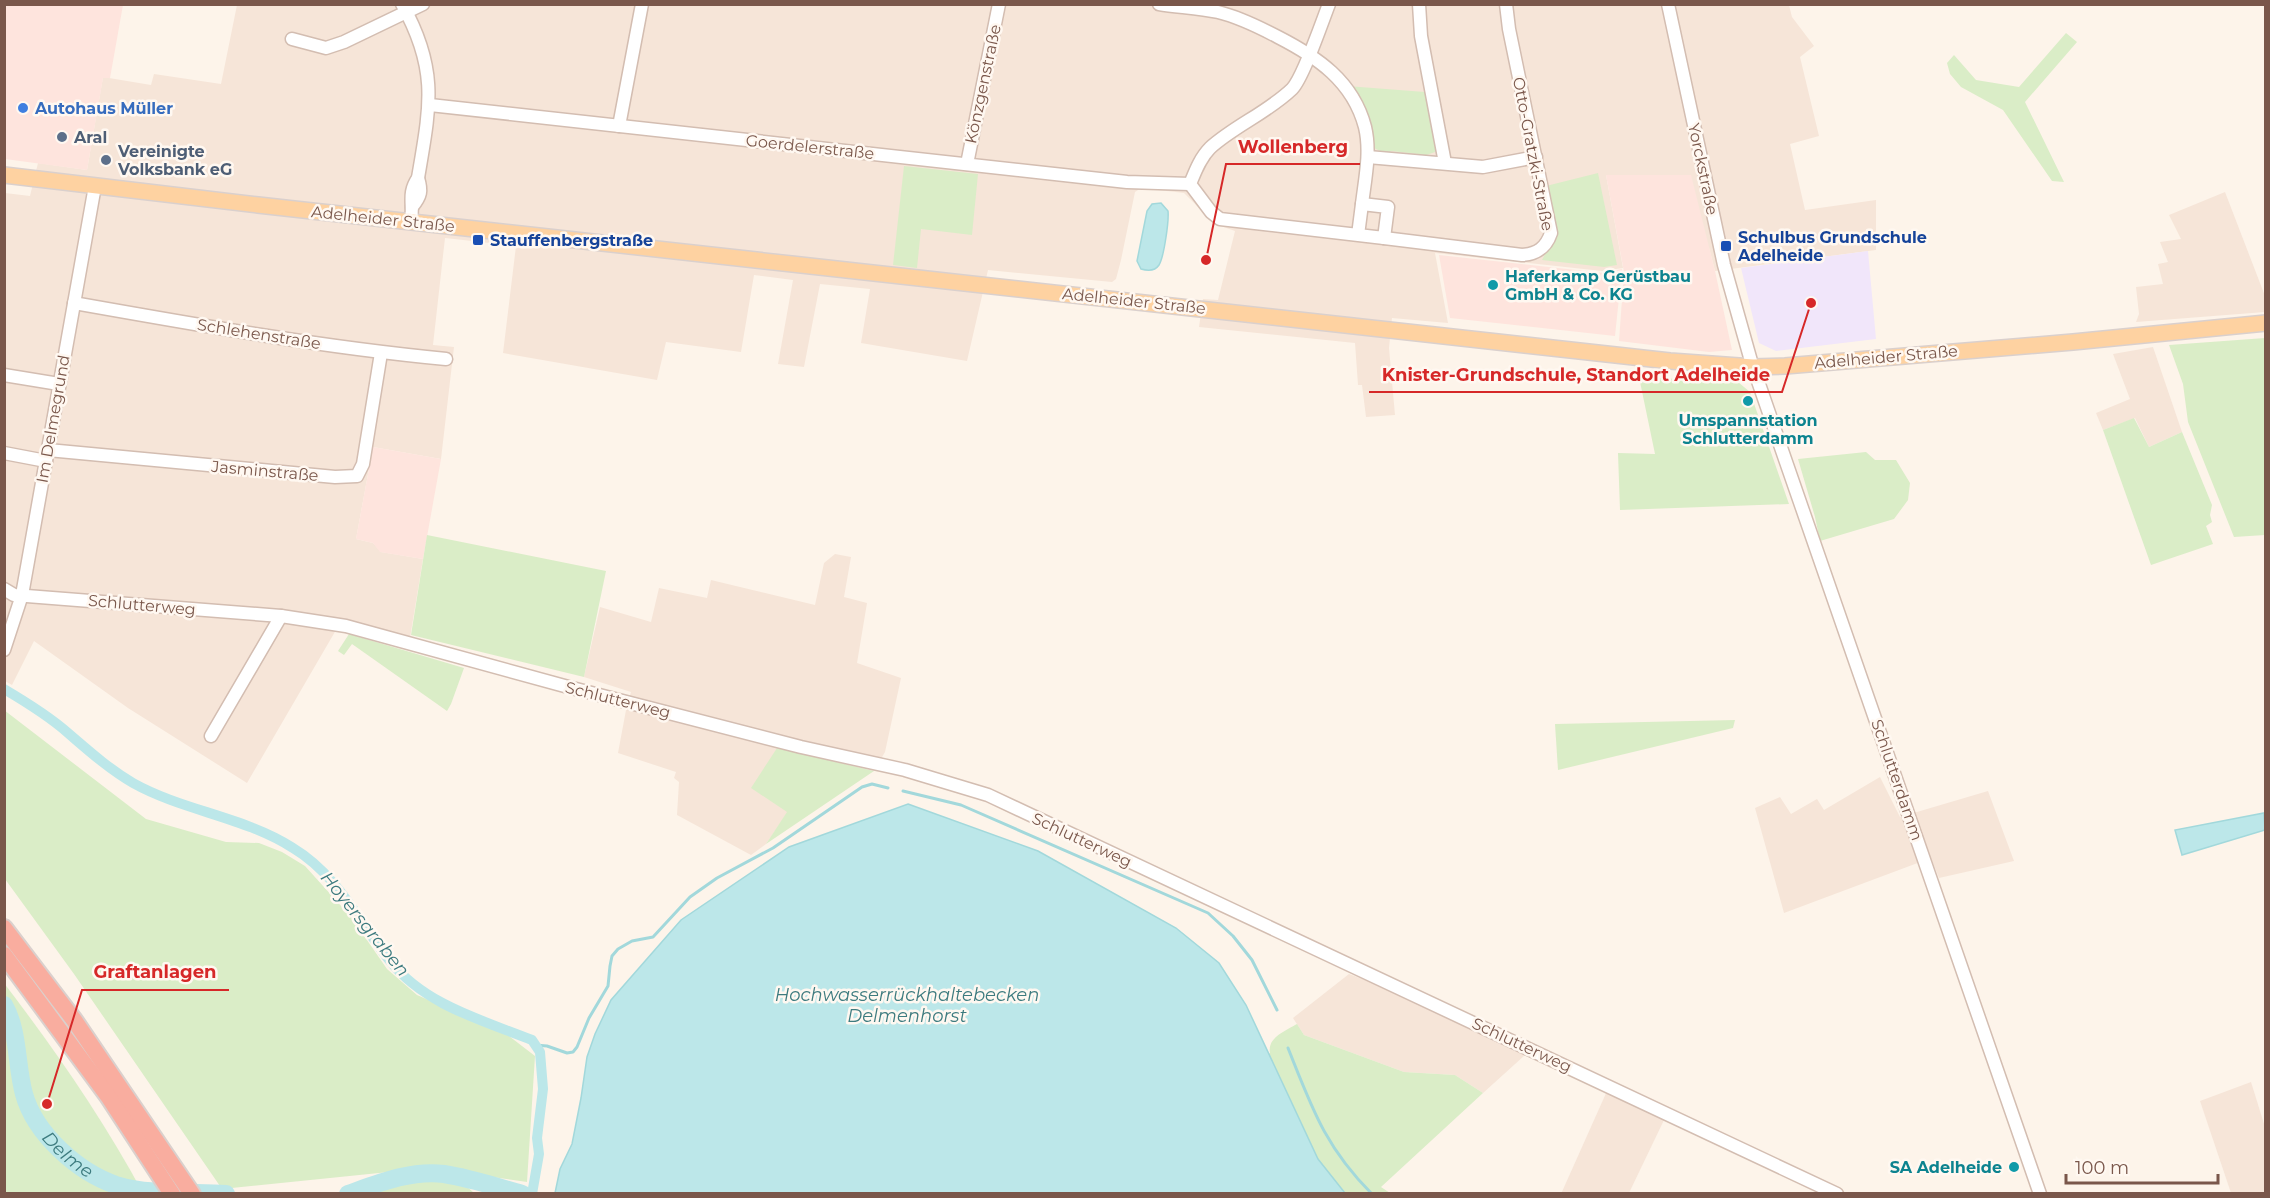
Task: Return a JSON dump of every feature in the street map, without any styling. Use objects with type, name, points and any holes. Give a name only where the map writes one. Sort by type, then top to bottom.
[{"type":"highway","points":[[4,928],[74,1020],[178,1188]]},
{"type":"highway","points":[[4,955],[178,1188]]},
{"type":"main road","name":"Adelheider Straße","points":[[4,175],[95,186],[412,214],[1670,361],[1753,367],[2061,343],[2265,323]]},
{"type":"street","points":[[292,39],[326,48],[344,42],[404,8],[423,4]]},
{"type":"street","points":[[619,126],[642,4]]},
{"type":"street","name":"Könzgenstraße","points":[[967,164],[999,4]]},
{"type":"street","points":[[1159,4],[1219,8],[1309,53],[1344,84],[1358,108],[1365,128],[1368,158],[1358,235]]},
{"type":"street","points":[[1329,4],[1294,87],[1262,114],[1240,126],[1209,149],[1198,165],[1190,184],[1211,212],[1220,219],[1384,238],[1388,207],[1362,204]]},
{"type":"street","points":[[1419,4],[1421,36],[1445,163]]},
{"type":"street","name":"Otto-Gratzki-Straße","points":[[1384,238],[1522,255],[1538,252],[1545,246],[1551,233],[1509,29],[1506,4]]},
{"type":"street","name":"Yorckstraße","points":[[1668,4],[1724,265],[1753,367]]},
{"type":"street","points":[[404,8],[423,48],[430,84],[430,105],[418,177],[422,190],[412,214]]},
{"type":"street","name":"Goerdelerstraße","points":[[430,105],[1127,182],[1190,184]]},
{"type":"street","points":[[1368,158],[1483,167],[1536,157]]},
{"type":"street","name":"Im Delmegrund","points":[[4,650],[22,595],[95,186]]},
{"type":"street","name":"Schlehenstraße","points":[[74,303],[252,334],[381,353],[446,359]]},
{"type":"street","name":"Jasminstraße","points":[[47,456],[335,477],[357,476],[363,464],[381,353]]},
{"type":"street","name":"Schlutterdamm","points":[[1753,367],[2040,1194]]},
{"type":"street","points":[[4,375],[59,384]]},
{"type":"street","points":[[4,453],[47,456]]},
{"type":"street","name":"Schlutterweg","points":[[4,589],[14,595],[281,616],[346,626],[572,688],[801,747],[904,770],[988,795],[1837,1194]]},
{"type":"street","points":[[211,735],[281,616]]},
{"type":"shaded area","points":[[5,4],[123,5],[110,78],[103,78],[87,170],[5,159]]},
{"type":"shaded area","points":[[237,5],[1789,5],[1792,17],[1814,46],[1800,57],[1819,136],[1790,144],[1805,210],[1876,200],[1876,250],[1715,271],[1709,248],[1606,175],[1623,268],[1602,271],[1435,253],[1448,323],[1392,318],[1389,348],[1395,415],[1366,417],[1362,385],[1358,385],[1355,343],[1199,327],[1203,299],[1218,300],[1235,231],[1215,224],[1184,193],[1141,188],[1135,192],[1121,260],[1116,279],[1112,282],[988,270],[967,361],[861,343],[870,289],[820,284],[804,367],[778,364],[793,280],[754,275],[741,352],[666,342],[657,380],[503,353],[516,246],[445,238],[433,345],[454,347],[441,459],[373,447],[356,539],[373,543],[381,552],[423,559],[408,650],[336,630],[247,783],[128,708],[34,641],[12,685],[5,681],[5,193],[30,196],[38,163],[87,170],[103,77],[151,85],[154,74],[221,84]]},
{"type":"shaded area","points":[[1606,175],[1691,175],[1732,350],[1709,352],[1619,341],[1624,272]]},
{"type":"shaded area","points":[[2225,192],[2265,296],[2265,312],[2136,322],[2139,314],[2136,287],[2163,284],[2158,264],[2168,262],[2160,242],[2181,239],[2169,215]]},
{"type":"shaded area","points":[[1868,251],[1876,339],[1776,351],[1759,343],[1741,268]]},
{"type":"shaded area","points":[[1439,255],[1603,273],[1622,269],[1615,336],[1450,318]]},
{"type":"shaded area","points":[[2153,347],[2182,432],[2149,447],[2135,418],[2103,430],[2096,413],[2130,399],[2113,354]]},
{"type":"shaded area","points":[[373,447],[441,459],[423,559],[380,552],[373,543],[356,539]]},
{"type":"shaded area","points":[[835,554],[851,557],[844,597],[867,603],[857,663],[901,678],[885,752],[874,771],[777,748],[788,812],[766,844],[751,855],[677,815],[679,782],[674,778],[676,772],[618,753],[631,692],[584,677],[600,607],[651,622],[659,588],[707,598],[711,580],[815,605],[824,563]]},
{"type":"shaded area","points":[[1880,777],[1900,817],[1988,791],[2014,861],[1939,878],[1931,858],[1784,913],[1755,808],[1780,797],[1791,814],[1817,799],[1824,810]]},
{"type":"shaded area","points":[[1349,974],[1394,991],[1525,1055],[1483,1093],[1455,1075],[1404,1072],[1304,1035],[1293,1018]]},
{"type":"shaded area","points":[[2251,1082],[2265,1127],[2265,1193],[2231,1193],[2200,1101]]},
{"type":"shaded area","points":[[1607,1091],[1664,1120],[1629,1193],[1561,1194]]},
{"type":"green space","points":[[2066,33],[2077,42],[2025,102],[2064,182],[2052,181],[2003,110],[1961,87],[1950,74],[1947,63],[1954,55],[1976,80],[2019,87]]},
{"type":"green space","points":[[1347,86],[1425,92],[1431,107],[1428,111],[1434,138],[1438,140],[1435,152],[1421,157],[1418,154],[1391,151],[1386,154],[1372,147]]},
{"type":"green space","points":[[904,166],[978,174],[972,235],[921,229],[917,268],[893,265]]},
{"type":"green space","points":[[1598,173],[1617,265],[1604,267],[1542,260],[1555,235],[1546,186]]},
{"type":"green space","points":[[2265,338],[2265,535],[2234,537],[2188,422],[2183,384],[2169,345]]},
{"type":"green space","points":[[1639,377],[1738,382],[1750,392],[1789,504],[1620,510],[1618,453],[1655,454]]},
{"type":"green space","points":[[2134,418],[2149,447],[2182,432],[2212,505],[2210,515],[2212,522],[2206,526],[2213,544],[2151,565],[2103,430]]},
{"type":"green space","points":[[1866,452],[1875,460],[1896,460],[1910,483],[1908,500],[1894,519],[1820,541],[1798,459]]},
{"type":"green space","points":[[427,535],[606,571],[584,677],[411,635]]},
{"type":"green space","points":[[349,634],[464,668],[447,711],[352,644],[344,655],[338,651]]},
{"type":"green space","points":[[4,710],[146,819],[226,842],[259,843],[282,852],[305,866],[351,917],[387,969],[417,995],[505,1033],[535,1056],[527,1182],[428,1168],[222,1189],[74,974],[5,879]]},
{"type":"green space","points":[[1735,720],[1733,728],[1558,770],[1555,724]]},
{"type":"green space","points":[[777,748],[874,771],[766,844],[787,812],[751,788]]},
{"type":"green space","points":[[4,983],[78,1085],[112,1138],[143,1193],[5,1193]]},
{"type":"green space","points":[[1297,1024],[1304,1035],[1404,1072],[1455,1075],[1483,1093],[1381,1187],[1390,1193],[1082,1194],[1270,1053],[1274,1039]]},
{"type":"green space","points":[[431,1180],[464,1184],[474,1193],[375,1193],[388,1186]]},
{"type":"water","points":[[1161,203],[1168,211],[1168,216],[1161,261],[1153,269],[1141,269],[1137,261],[1147,211],[1152,204]]},
{"type":"water","name":"Hochwasserrückhaltebecken Delmenhorst","points":[[908,804],[1038,851],[1176,928],[1219,963],[1246,1005],[1318,1159],[1345,1193],[555,1193],[560,1169],[572,1144],[587,1057],[595,1034],[611,1000],[681,920],[789,847]]},
{"type":"water","points":[[2264,813],[2265,830],[2182,855],[2175,830]]},
{"type":"waterway","name":"Hoyersgraben","points":[[4,689],[45,715],[107,766],[133,783],[172,801],[255,829],[293,848],[309,859],[335,885],[390,961],[420,989],[474,1018],[532,1040],[540,1052],[543,1089],[537,1138],[539,1154],[532,1194]]},
{"type":"waterway","points":[[535,1045],[547,1046],[567,1053],[573,1052],[608,986],[612,956],[618,949],[632,941],[653,937],[690,897],[717,878],[773,848],[862,787],[872,784],[888,788]]},
{"type":"waterway","points":[[903,791],[961,805],[1208,913],[1233,936],[1252,960],[1277,1010]]},
{"type":"waterway","name":"Delme","points":[[4,1005],[15,1037],[24,1094],[38,1123],[60,1150],[87,1171],[116,1185],[156,1192],[226,1194]]},
{"type":"waterway","points":[[1288,1048],[1321,1126],[1342,1160],[1372,1194]]},
{"type":"waterway","name":"Delme","points":[[348,1194],[395,1178],[432,1173],[464,1178],[522,1194]]},
{"type":"place","name":"Autohaus Müller","points":[[23,108]]},
{"type":"place","name":"Aral","points":[[62,137]]},
{"type":"place","name":"Vereinigte Volksbank eG","points":[[106,160]]},
{"type":"place","name":"Stauffenbergstraße","points":[[478,240]]},
{"type":"place","name":"Schulbus Grundschule Adelheide","points":[[1726,246]]},
{"type":"place","name":"Wollenberg","points":[[1206,260]]},
{"type":"place","name":"Haferkamp Gerüstbau GmbH & Co. KG","points":[[1493,285]]},
{"type":"place","name":"Knister-Grundschule, Standort Adelheide","points":[[1811,303]]},
{"type":"place","name":"Umspannstation Schlutterdamm","points":[[1748,401]]},
{"type":"place","name":"Graftanlagen","points":[[47,1104]]},
{"type":"place","name":"SA Adelheide","points":[[2014,1167]]}]
